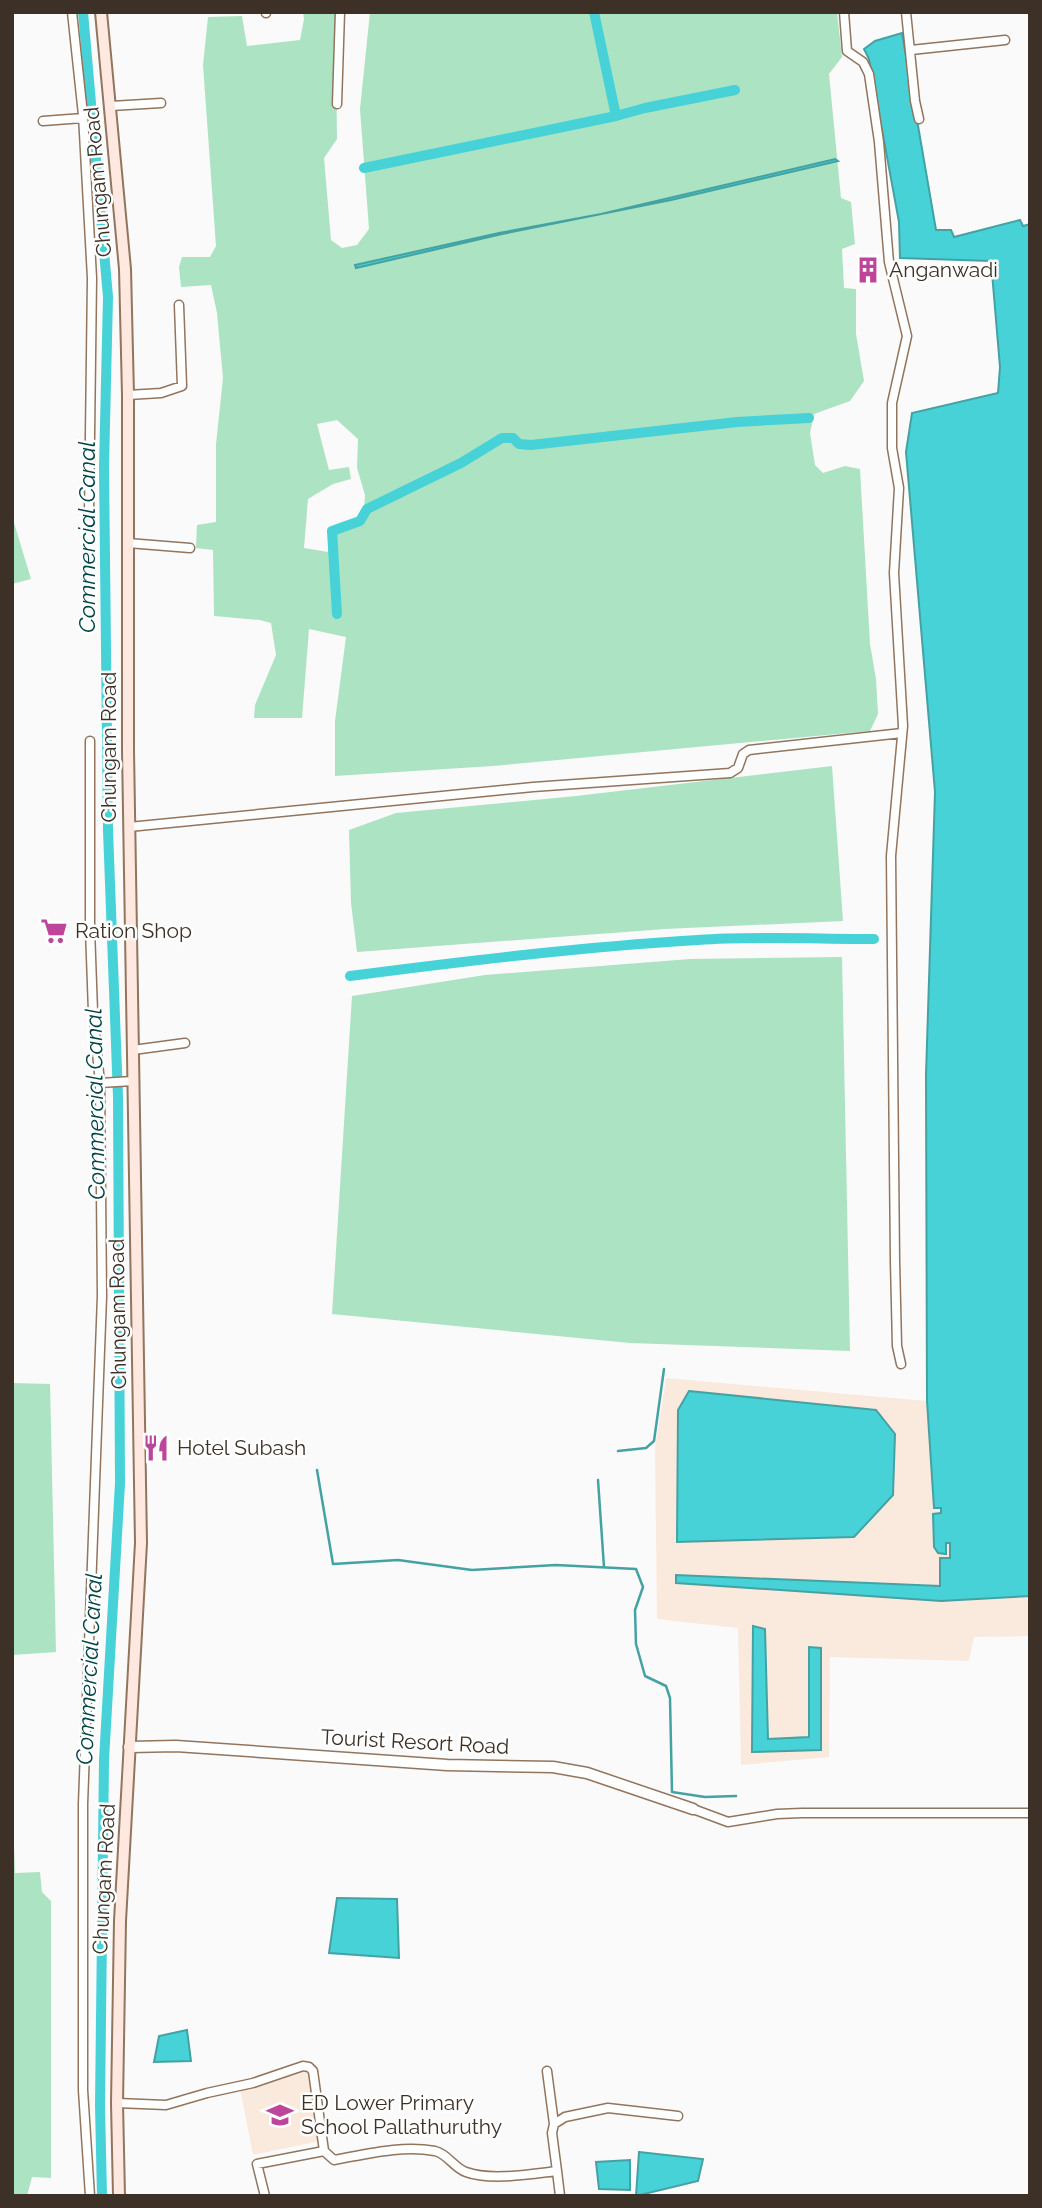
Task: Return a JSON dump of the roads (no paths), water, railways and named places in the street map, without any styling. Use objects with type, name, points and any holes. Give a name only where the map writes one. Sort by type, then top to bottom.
[{"type":"main road","name":"Chungam Road","points":[[101,12],[125,269],[133,1050],[130,1081],[141,1543],[120,1921],[117,2103],[119,2196]]},
{"type":"street","points":[[72,12],[83,118],[92,278],[89,514]]},
{"type":"street","points":[[337,104],[340,12]]},
{"type":"street","points":[[844,12],[847,51],[863,62],[869,74],[880,142],[889,262],[907,336],[892,403],[892,448],[900,488],[894,573],[902,733],[891,856],[895,1261],[901,1364]]},
{"type":"street","points":[[906,12],[911,75],[919,119]]},
{"type":"street","points":[[911,50],[1005,40]]},
{"type":"street","points":[[111,106],[161,103]]},
{"type":"street","points":[[43,121],[83,118]]},
{"type":"street","points":[[128,395],[162,393],[182,386],[179,305]]},
{"type":"street","points":[[128,543],[190,548]]},
{"type":"street","points":[[129,827],[533,788],[730,773],[738,768],[743,754],[750,751],[902,733]]},
{"type":"street","points":[[90,741],[90,929],[93,1012],[101,1083],[102,1296],[83,1804],[83,2090],[90,2196]]},
{"type":"street","points":[[133,1050],[185,1043]]},
{"type":"street","points":[[101,1083],[130,1081]]},
{"type":"street","name":"Tourist Resort Road","points":[[129,1747],[176,1746],[447,1765],[553,1767],[587,1773],[693,1810]]},
{"type":"street","points":[[693,1810],[729,1822],[802,1813],[1030,1813]]},
{"type":"street","points":[[117,2103],[166,2105],[253,2083],[303,2066],[313,2071],[324,2151],[334,2160],[386,2150],[437,2152],[462,2171],[473,2174],[557,2171]]},
{"type":"street","points":[[547,2070],[560,2196]]},
{"type":"street","points":[[554,2124],[565,2117],[608,2108],[678,2116]]},
{"type":"street","points":[[265,2196],[257,2164],[324,2151]]},
{"type":"water","points":[[902,33],[936,230],[951,230],[954,237],[1020,220],[1023,226],[1030,224],[1030,1596],[941,1601],[676,1583],[676,1575],[940,1586],[940,1558],[950,1558],[950,1543],[946,1543],[946,1554],[938,1553],[934,1547],[933,1514],[941,1513],[941,1508],[934,1508],[927,1401],[926,1075],[935,792],[906,452],[912,413],[998,393],[1000,367],[991,261],[900,258],[899,222],[869,59],[864,49],[875,41]]},
{"type":"water","points":[[835,159],[838,161],[671,200],[502,234],[356,268],[355,265],[499,233],[601,214]]},
{"type":"water","points":[[689,1391],[876,1410],[895,1434],[893,1495],[854,1537],[677,1542],[678,1410]]},
{"type":"water","points":[[753,1626],[765,1629],[768,1739],[809,1737],[809,1647],[821,1648],[821,1750],[752,1752]]},
{"type":"water","points":[[337,1898],[397,1899],[399,1958],[329,1953]]},
{"type":"water","points":[[187,2030],[191,2061],[154,2062],[159,2036]]},
{"type":"water","points":[[639,2152],[703,2159],[698,2181],[636,2196]]},
{"type":"water","points":[[630,2160],[630,2190],[599,2189],[596,2162]]},
{"type":"waterway","name":"Commercial Canal","points":[[83,12],[108,297],[104,467],[108,830],[118,1097],[120,1483],[104,1760],[100,2106],[102,2196]]},
{"type":"waterway","points":[[594,12],[616,116],[735,90]]},
{"type":"waterway","points":[[364,168],[616,116]]},
{"type":"waterway","points":[[337,614],[332,531],[360,521],[367,509],[461,463],[502,438],[513,438],[519,444],[531,445],[737,422],[809,418]]},
{"type":"waterway","points":[[350,976],[654,943],[742,938],[874,939]]},
{"type":"waterway","points":[[618,1451],[646,1448],[654,1441],[664,1369]]},
{"type":"waterway","points":[[317,1470],[333,1564],[398,1560],[472,1570],[556,1565],[636,1569],[643,1587],[635,1610],[636,1644],[645,1676],[666,1686],[670,1698],[672,1792],[705,1797],[736,1796]]},
{"type":"waterway","points":[[598,1480],[604,1567]]},
{"type":"place","name":"Anganwadi","points":[[868,270]]},
{"type":"place","name":"Ration Shop","points":[[54,931]]},
{"type":"place","name":"Hotel Subash","points":[[156,1448]]},
{"type":"place","name":"ED Lower Primary School Pallathuruthy","points":[[280,2115]]}]
